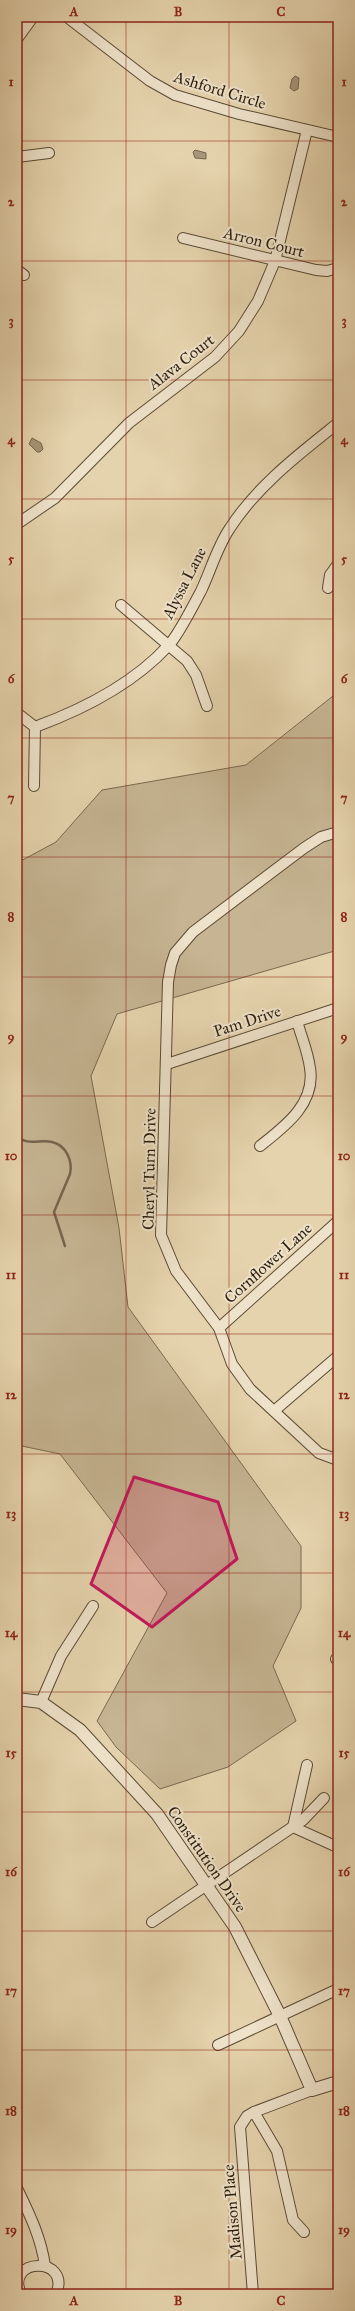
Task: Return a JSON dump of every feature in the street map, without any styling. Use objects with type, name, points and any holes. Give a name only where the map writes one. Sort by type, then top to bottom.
[{"type":"street","points":[[17,39],[33,17]]},
{"type":"street","name":"Ashford Circle","points":[[67,17],[150,81],[175,95],[338,137]]},
{"type":"street","name":"Alava Court","points":[[17,524],[50,502],[129,423],[215,357],[230,342],[258,301],[274,261],[307,130]]},
{"type":"street","points":[[17,157],[49,153]]},
{"type":"street","name":"Arron Court","points":[[183,238],[316,270],[327,271],[338,268]]},
{"type":"street","name":"Alyssa Lane","points":[[35,727],[72,712],[126,683],[169,645],[200,592],[222,540],[251,499],[275,474],[338,423]]},
{"type":"street","points":[[328,588],[330,576],[338,564]]},
{"type":"street","points":[[121,605],[187,662],[196,675],[207,706]]},
{"type":"street","points":[[17,713],[35,727],[34,786]]},
{"type":"street","name":"Cheryl Turn Drive","points":[[338,832],[321,837],[304,848],[193,932],[175,953],[171,965],[166,1025],[167,1064],[161,1235],[176,1271],[219,1328],[232,1364],[250,1389],[319,1453],[338,1460]]},
{"type":"street","name":"Pam Drive","points":[[167,1064],[338,1008]]},
{"type":"street","points":[[260,1146],[290,1122],[304,1103],[311,1086],[310,1068],[297,1021]]},
{"type":"street","name":"Cornflower Lane","points":[[219,1328],[338,1221]]},
{"type":"street","points":[[274,1411],[338,1356]]},
{"type":"street","points":[[41,1702],[61,1656],[92,1606]]},
{"type":"street","name":"Constitution Drive","points":[[17,1699],[41,1702],[80,1730],[157,1814],[238,1934],[280,2016],[312,2090]]},
{"type":"street","points":[[293,1826],[307,1765]]},
{"type":"street","points":[[152,1922],[293,1826],[308,1815],[324,1798]]},
{"type":"street","points":[[293,1826],[335,1846]]},
{"type":"street","points":[[218,2045],[338,1989]]},
{"type":"street","points":[[304,2232],[293,2220],[278,2151],[273,2140],[257,2120],[254,2112],[312,2090],[338,2082]]},
{"type":"street","name":"Madison Place","points":[[254,2112],[247,2116],[240,2127],[254,2294]]},
{"type":"street","points":[[17,2188],[36,2228],[42,2245],[45,2266]]},
{"type":"street","points":[[20,2294],[18,2282],[22,2273],[35,2265],[45,2266],[56,2276],[59,2285],[56,2294]]},
{"type":"highlighted area","points":[[134,1477],[218,1502],[237,1559],[152,1627],[91,1584]]},
{"type":"shaded area","points":[[295,76],[299,78],[298,89],[294,91],[290,88],[292,79]]},
{"type":"shaded area","points":[[195,150],[206,153],[206,159],[195,158],[193,152]]},
{"type":"shaded area","points":[[32,438],[41,443],[43,449],[40,452],[37,452],[29,444]]},
{"type":"shaded area","points":[[338,692],[338,950],[117,1014],[91,1076],[119,1228],[128,1307],[301,1546],[301,1608],[273,1666],[296,1721],[228,1767],[160,1789],[116,1747],[97,1721],[167,1593],[60,1454],[17,1445],[17,863],[56,842],[102,790],[246,765]]},
{"type":"waterway","points":[[17,1135],[21,1139],[29,1142],[52,1142],[61,1146],[67,1154],[71,1169],[70,1174],[54,1212],[65,1246]]}]
